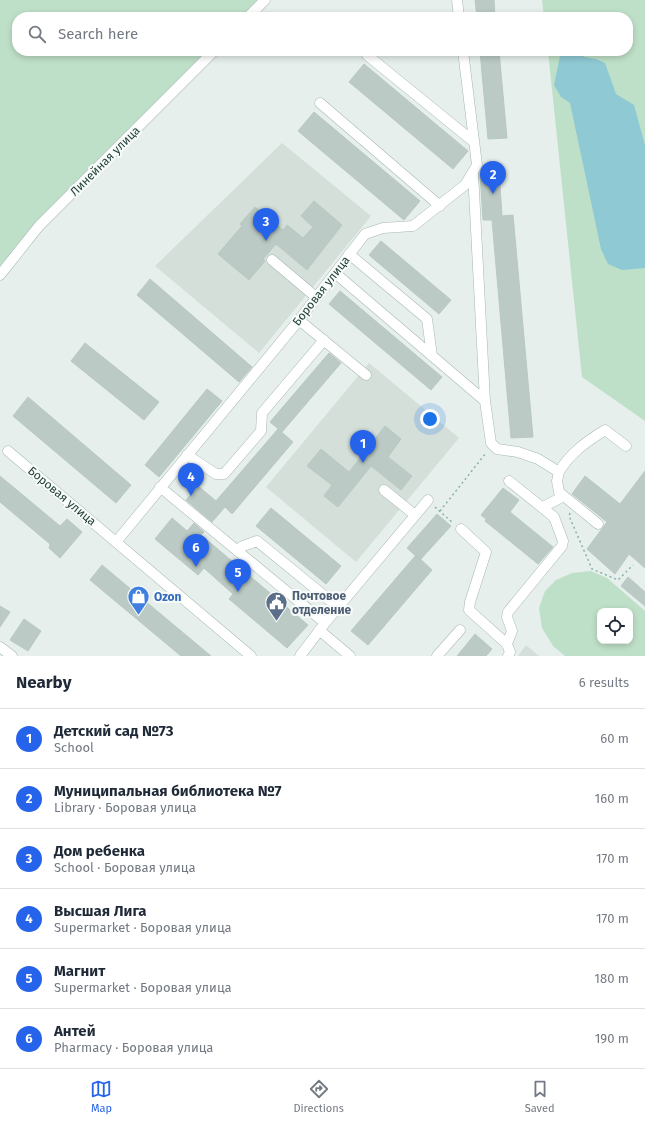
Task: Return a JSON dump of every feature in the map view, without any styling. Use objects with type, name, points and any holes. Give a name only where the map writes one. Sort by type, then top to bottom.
[{"type":"street","points":[[253,12],[265,0]]},
{"type":"street","points":[[457,0],[458,12]]},
{"type":"street","name":"Линейная улица","points":[[0,275],[39,226],[209,56]]},
{"type":"street","points":[[368,56],[474,142]]},
{"type":"street","name":"Боровая улица","points":[[116,542],[299,320],[365,234],[382,228],[413,226],[465,185],[477,165],[464,56]]},
{"type":"street","points":[[320,104],[440,206]]},
{"type":"street","points":[[473,172],[485,401],[492,446],[497,449],[518,452],[538,459],[559,472]]},
{"type":"street","points":[[349,254],[426,319],[432,356]]},
{"type":"street","points":[[272,260],[316,298]]},
{"type":"street","points":[[335,273],[485,401]]},
{"type":"street","points":[[299,320],[366,375]]},
{"type":"street","points":[[187,455],[216,474],[224,474],[261,431],[262,413],[324,340]]},
{"type":"street","points":[[598,524],[564,496],[557,488],[559,472],[564,463],[583,444],[605,430],[626,446]]},
{"type":"street","name":"Боровая улица","points":[[8,451],[252,656]]},
{"type":"street","points":[[507,644],[512,631],[506,617],[508,612],[563,544],[554,518],[509,480]]},
{"type":"street","points":[[160,487],[237,550],[322,627],[350,656]]},
{"type":"street","points":[[384,490],[415,515]]},
{"type":"street","points":[[542,507],[564,496]]},
{"type":"street","points":[[300,656],[338,607],[428,500]]},
{"type":"street","points":[[460,529],[486,552],[470,602],[469,610],[507,644],[510,652],[508,656]]},
{"type":"street","points":[[237,550],[257,541],[338,607]]},
{"type":"street","points":[[437,656],[460,630]]},
{"type":"street","points":[[0,647],[12,656]]},
{"type":"path","points":[[440,511],[492,446]]},
{"type":"path","points":[[428,500],[460,529]]},
{"type":"path","points":[[573,503],[569,516],[592,569],[618,580],[633,565]]},
{"type":"shaded area","points":[[282,143],[371,216],[259,353],[155,266]]},
{"type":"shaded area","points":[[369,363],[459,438],[356,562],[266,487]]},
{"type":"shaded area","points":[[526,645],[539,656],[518,656]]},
{"type":"green space","points":[[0,0],[265,0],[253,12],[12,12],[12,56],[209,56],[39,226],[0,275]]},
{"type":"green space","points":[[542,0],[645,0],[645,421],[582,377],[549,56],[633,56],[633,12],[543,12]]},
{"type":"green space","points":[[591,571],[607,578],[645,611],[645,656],[565,656],[553,646],[542,628],[539,608],[545,591],[556,580],[572,573]]},
{"type":"water","points":[[560,56],[583,56],[596,59],[605,63],[616,94],[634,105],[645,145],[645,268],[622,270],[608,264],[601,249],[570,103],[561,97],[554,85]]},
{"type":"building","points":[[475,0],[494,0],[495,12],[476,12]]},
{"type":"building","points":[[480,56],[499,56],[507,138],[488,139]]},
{"type":"building","points":[[364,64],[468,151],[453,169],[349,82]]},
{"type":"building","points":[[314,112],[420,201],[404,220],[298,131]]},
{"type":"building","points":[[499,171],[502,216],[513,215],[533,437],[511,438],[492,220],[483,220],[480,173]]},
{"type":"building","points":[[314,201],[342,225],[307,270],[276,244],[263,259],[265,261],[249,280],[218,254],[242,226],[240,224],[255,207],[283,230],[287,225],[303,238],[313,227],[301,216]]},
{"type":"building","points":[[381,241],[451,300],[439,314],[369,255]]},
{"type":"building","points":[[150,279],[252,367],[239,382],[137,295]]},
{"type":"building","points":[[340,291],[442,377],[431,390],[329,304]]},
{"type":"building","points":[[85,343],[159,402],[144,420],[71,361]]},
{"type":"building","points":[[329,353],[341,363],[282,432],[270,422]]},
{"type":"building","points":[[207,389],[222,401],[159,477],[145,465]]},
{"type":"building","points":[[28,397],[131,485],[116,503],[13,416]]},
{"type":"building","points":[[385,426],[401,439],[388,457],[412,476],[401,490],[371,466],[338,507],[324,496],[332,485],[307,466],[321,449],[349,472]]},
{"type":"building","points":[[278,429],[293,442],[232,514],[225,507],[212,522],[186,500],[198,486],[216,501]]},
{"type":"building","points":[[645,471],[645,568],[629,554],[615,574],[587,549],[607,522],[572,494],[585,476],[620,504]]},
{"type":"building","points":[[0,476],[60,526],[67,519],[82,532],[60,558],[49,548],[50,544],[0,502]]},
{"type":"building","points":[[503,488],[519,500],[510,512],[553,547],[538,564],[485,521],[486,519],[481,515]]},
{"type":"building","points":[[271,508],[341,566],[326,584],[256,526]]},
{"type":"building","points":[[437,514],[451,526],[420,560],[407,548]]},
{"type":"building","points":[[172,518],[187,531],[194,523],[204,532],[201,535],[308,625],[287,648],[229,599],[233,594],[204,568],[198,575],[155,539]]},
{"type":"building","points":[[416,555],[432,570],[368,645],[351,631]]},
{"type":"building","points":[[102,565],[211,656],[181,656],[90,580]]},
{"type":"building","points":[[628,577],[645,592],[645,606],[621,586]]},
{"type":"building","points":[[0,606],[10,612],[0,627]]},
{"type":"building","points":[[24,619],[41,631],[28,651],[10,640]]},
{"type":"building","points":[[475,634],[492,649],[486,656],[457,656]]},
{"type":"place","name":"Муниципальная библиотека №7","points":[[493,194]]},
{"type":"place","name":"Дом ребенка","points":[[266,241]]},
{"type":"place","name":"Детский сад №73","points":[[363,463]]},
{"type":"place","name":"Высшая Лига","points":[[191,496]]},
{"type":"place","name":"Антей","points":[[196,567]]},
{"type":"place","name":"Магнит","points":[[238,592]]},
{"type":"place","name":"Ozon","points":[[138,616]]},
{"type":"place","name":"Почтовое отделение","points":[[276,622]]}]
